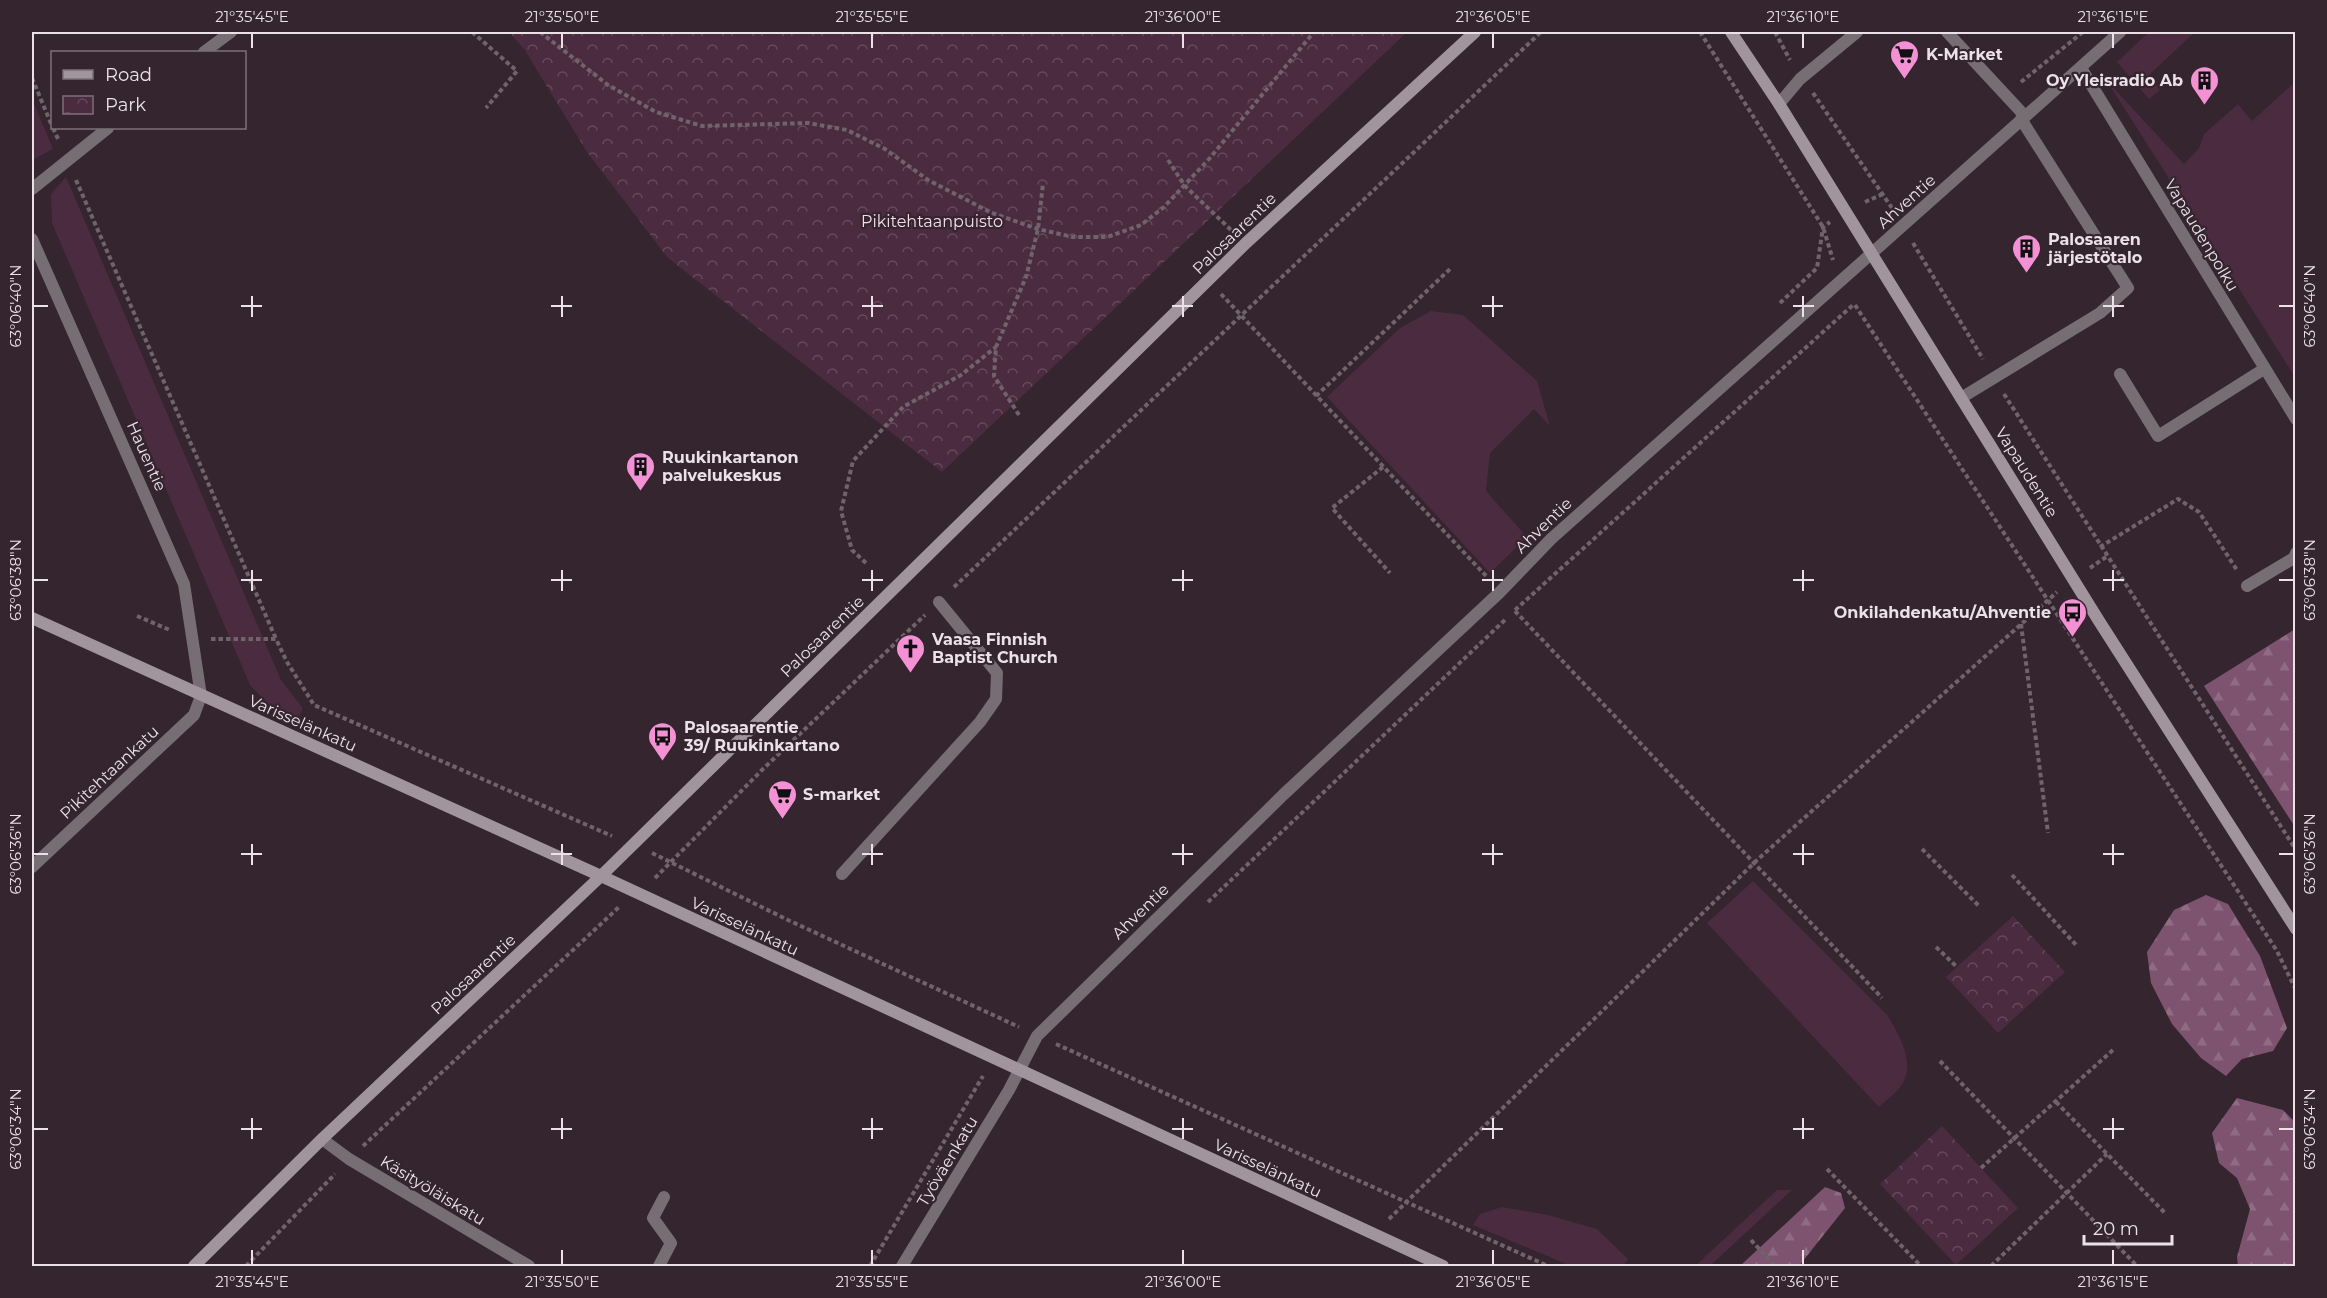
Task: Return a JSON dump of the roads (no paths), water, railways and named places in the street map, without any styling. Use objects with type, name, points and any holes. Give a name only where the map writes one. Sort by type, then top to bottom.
[{"type":"main road","name":"Palosaarentie","points":[[194,1266],[322,1139],[633,845],[1246,243],[1475,32]]},
{"type":"main road","name":"Vapaudentie","points":[[1731,32],[1779,104],[2295,929]]},
{"type":"main road","name":"Varisselänkatu","points":[[32,618],[601,876],[1443,1266]]},
{"type":"street","points":[[205,51],[231,32]]},
{"type":"street","points":[[1779,104],[1800,79],[1857,32]]},
{"type":"street","points":[[1947,32],[2007,94],[2128,288],[2100,313],[1961,398]]},
{"type":"street","name":"Ahventie","points":[[1018,1071],[1037,1035],[1283,795],[1500,592],[1551,539],[2120,32]]},
{"type":"street","name":"Vapaudenpolku","points":[[2081,68],[2295,419]]},
{"type":"street","points":[[32,189],[107,129]]},
{"type":"street","name":"Hauentie","points":[[32,239],[184,584],[201,696]]},
{"type":"street","points":[[2120,374],[2158,436],[2264,369]]},
{"type":"street","points":[[2247,586],[2294,558],[2295,553]]},
{"type":"street","points":[[842,874],[956,749],[996,699],[997,673],[939,602]]},
{"type":"street","name":"Pikitehtaankatu","points":[[32,867],[194,715],[201,696]]},
{"type":"street","name":"Työväenkatu","points":[[902,1266],[1018,1071]]},
{"type":"street","name":"Käsityöläiskatu","points":[[322,1139],[349,1159],[529,1266]]},
{"type":"street","points":[[658,1266],[671,1243],[653,1218],[664,1197]]},
{"type":"place","name":"K-Market","points":[[1905,80]]},
{"type":"place","name":"Oy Yleisradio Ab","points":[[2204,106]]},
{"type":"place","name":"Palosaaren järjestötalo","points":[[2027,274]]},
{"type":"place","name":"Ruukinkartanon palvelukeskus","points":[[641,492]]},
{"type":"place","name":"Onkilahdenkatu/Ahventie","points":[[2072,638]]},
{"type":"place","name":"Vaasa Finnish Baptist Church","points":[[911,674]]},
{"type":"place","name":"Palosaarentie 39/ Ruukinkartano","points":[[663,762]]},
{"type":"place","name":"S-market","points":[[782,820]]},
{"type":"park label","name":"Pikitehtaanpuisto","points":[[932,221]]}]
